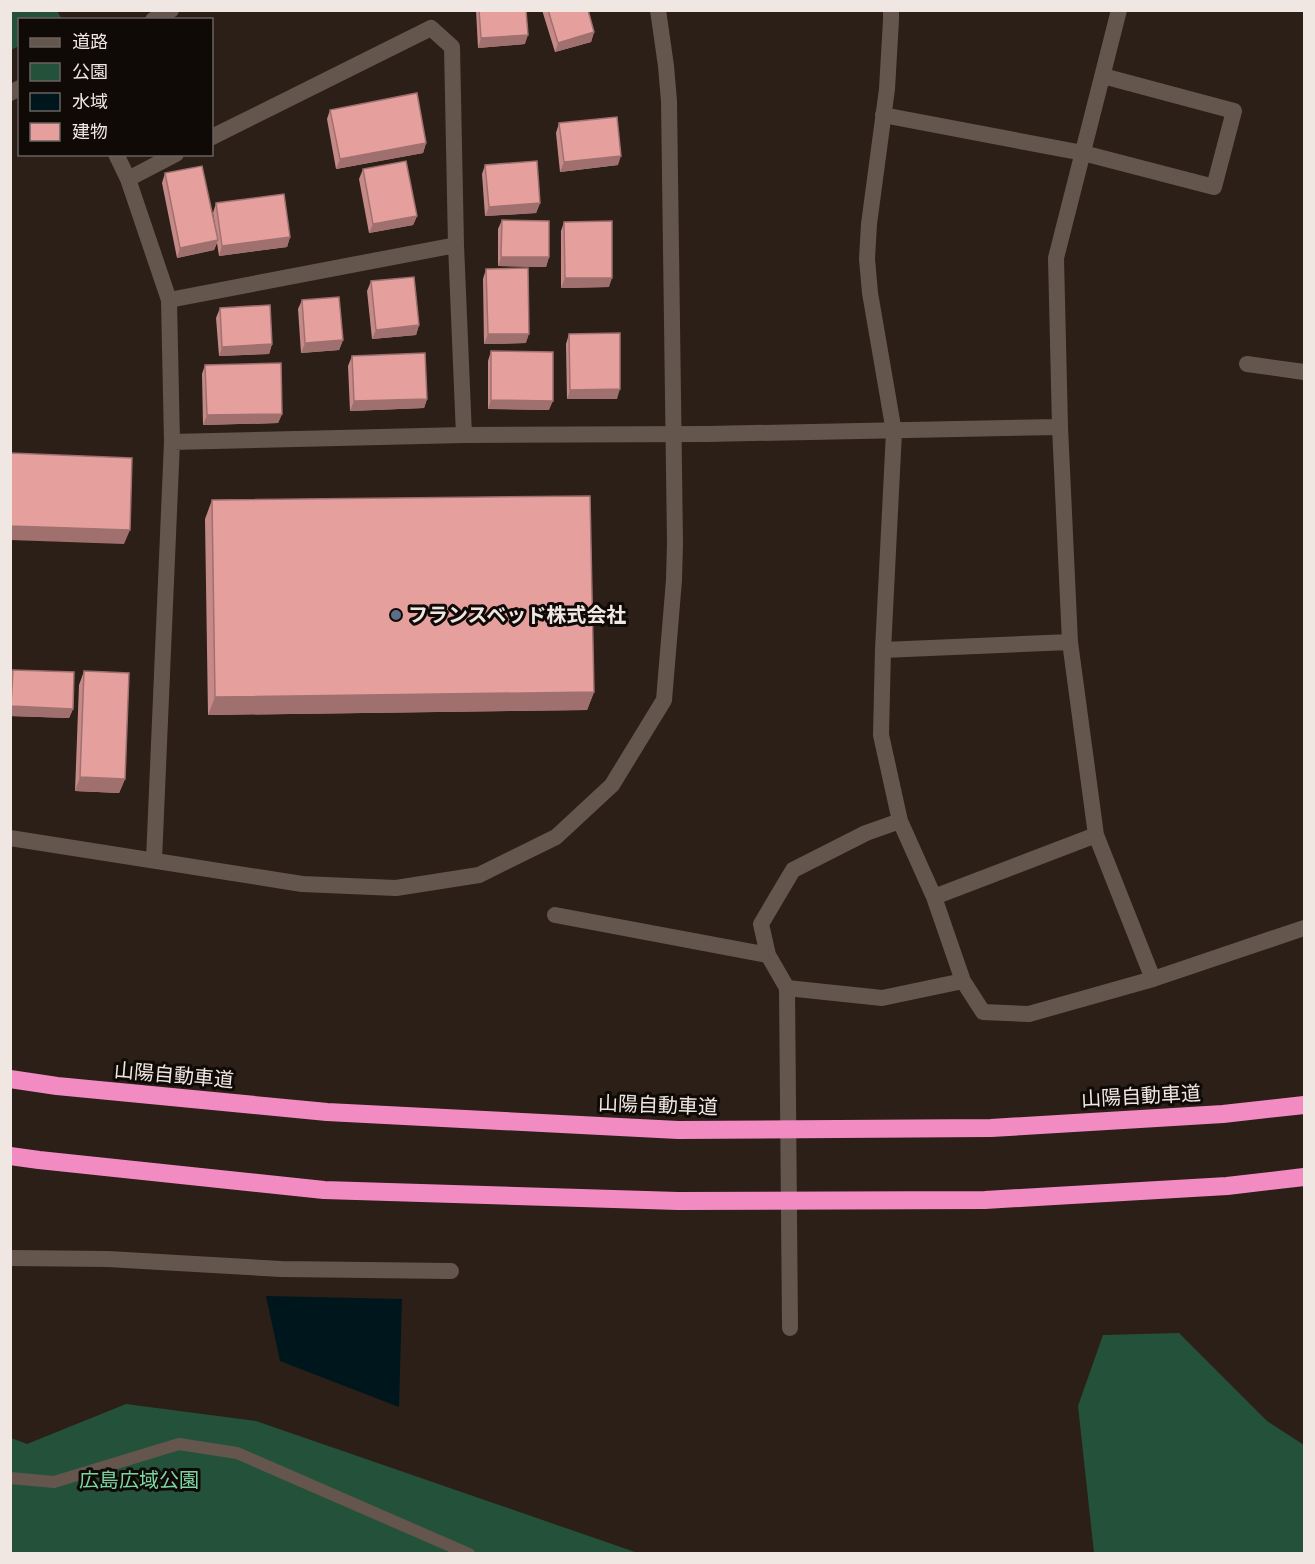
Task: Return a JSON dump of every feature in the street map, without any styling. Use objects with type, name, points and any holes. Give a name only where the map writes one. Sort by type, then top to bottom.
[{"type":"highway","name":"山陽自動車道","points":[[10,1080],[327,1112],[678,1130],[991,1128],[1222,1114],[1305,1104]]},
{"type":"highway","points":[[10,1156],[324,1190],[678,1201],[984,1200],[1227,1186],[1305,1177]]},
{"type":"street","points":[[157,18],[171,10]]},
{"type":"street","points":[[10,838],[302,884],[396,888],[479,875],[556,837],[612,785],[664,700],[674,580],[669,101],[658,10]]},
{"type":"street","points":[[891,10],[887,89],[869,224],[867,259],[870,293],[894,432],[882,650],[881,735],[900,821],[934,897],[963,981],[983,1012],[1029,1014],[1153,979],[1305,928]]},
{"type":"street","points":[[1119,10],[1056,258],[1060,428],[1070,642],[1096,835],[1153,979]]},
{"type":"street","points":[[213,137],[431,28],[452,47],[456,245],[464,435]]},
{"type":"street","points":[[883,115],[1083,153],[1214,187],[1234,111],[1103,76]]},
{"type":"street","points":[[117,156],[128,179],[169,300],[172,442],[154,860]]},
{"type":"street","points":[[128,179],[172,156]]},
{"type":"street","points":[[169,300],[456,245]]},
{"type":"street","points":[[1247,363],[1305,372]]},
{"type":"street","points":[[172,442],[464,435],[894,432],[1060,428]]},
{"type":"street","points":[[882,650],[1070,642]]},
{"type":"street","points":[[790,1328],[787,988],[768,955],[761,924],[793,870],[866,833],[900,821]]},
{"type":"street","points":[[934,897],[1096,835]]},
{"type":"street","points":[[555,915],[768,955]]},
{"type":"street","points":[[787,988],[882,998],[963,981]]},
{"type":"street","points":[[10,1258],[108,1259],[281,1269],[451,1271]]},
{"type":"lane","points":[[10,1478],[54,1482],[179,1444],[237,1453],[469,1554]]},
{"type":"green space","points":[[11,10],[57,11],[61,18],[18,18],[18,46],[11,50]]},
{"type":"green space","points":[[1179,1333],[1267,1421],[1304,1445],[1304,1553],[1094,1553],[1078,1406],[1103,1335]]},
{"type":"green space","name":"広島広域公園","points":[[126,1404],[256,1421],[638,1553],[11,1554],[11,1438],[27,1444]]},
{"type":"water","points":[[266,1296],[402,1299],[399,1407],[280,1361]]},
{"type":"building","points":[[479,10],[526,10],[528,35],[481,38]]},
{"type":"building","points":[[548,10],[588,10],[594,32],[558,43]]},
{"type":"building","points":[[417,93],[426,143],[340,159],[330,110]]},
{"type":"building","points":[[617,117],[621,156],[564,162],[559,123]]},
{"type":"building","points":[[406,161],[417,216],[373,224],[363,169]]},
{"type":"building","points":[[537,161],[540,203],[489,207],[485,165]]},
{"type":"building","points":[[202,166],[218,240],[180,248],[165,173]]},
{"type":"building","points":[[284,194],[290,237],[222,246],[216,203]]},
{"type":"building","points":[[502,220],[549,221],[549,257],[501,257]]},
{"type":"building","points":[[612,221],[612,278],[565,278],[564,222]]},
{"type":"building","points":[[528,268],[529,334],[488,334],[486,269]]},
{"type":"building","points":[[414,277],[419,325],[376,330],[371,281]]},
{"type":"building","points":[[339,297],[343,340],[305,343],[302,300]]},
{"type":"building","points":[[270,305],[272,344],[222,347],[220,308]]},
{"type":"building","points":[[620,333],[620,389],[570,390],[569,334]]},
{"type":"building","points":[[491,351],[553,352],[553,401],[491,400]]},
{"type":"building","points":[[425,353],[427,399],[354,401],[352,356]]},
{"type":"building","points":[[281,363],[282,414],[207,415],[205,365]]},
{"type":"building","points":[[10,453],[132,458],[130,530],[10,526]]},
{"type":"building","name":"フランスベッド株式会社","points":[[590,496],[594,692],[215,697],[212,500]]},
{"type":"building","points":[[13,670],[74,672],[73,709],[11,706]]},
{"type":"building","points":[[84,671],[129,673],[125,779],[80,777]]},
{"type":"place","name":"フランスベッド株式会社","points":[[396,615]]}]
